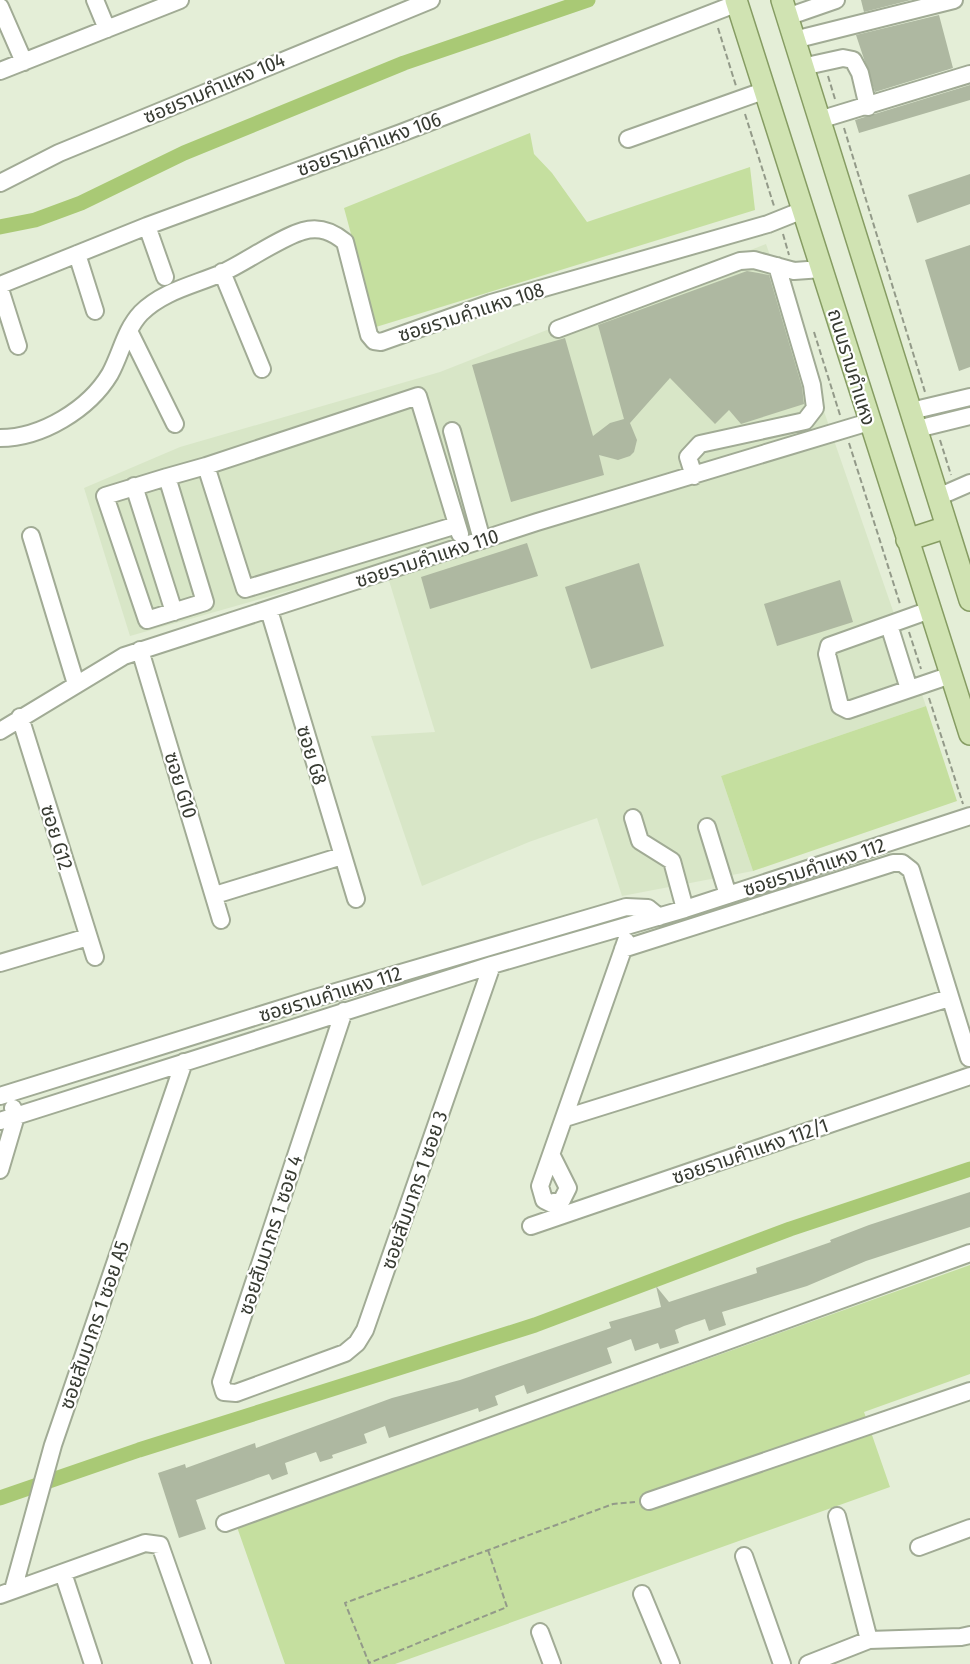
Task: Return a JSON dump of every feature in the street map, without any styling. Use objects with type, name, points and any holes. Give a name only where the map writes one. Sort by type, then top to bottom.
[{"type":"main road","name":"ถนนรามคำแหง","points":[[737,2],[970,734]]},
{"type":"main road","points":[[784,8],[819,120],[923,418],[954,490],[947,527],[970,600]]},
{"type":"main road","points":[[907,540],[947,527]]},
{"type":"street","points":[[95,0],[107,29]]},
{"type":"street","points":[[0,71],[180,0]]},
{"type":"street","name":"ซอยรามคําแหง 104","points":[[0,183],[59,153],[431,0]]},
{"type":"street","points":[[784,8],[836,0]]},
{"type":"street","points":[[794,40],[954,0]]},
{"type":"street","name":"ซอยรามคําแหง 106","points":[[0,287],[147,226],[401,133],[737,2]]},
{"type":"street","points":[[0,7],[24,62]]},
{"type":"street","points":[[802,67],[843,58],[853,60],[868,106]]},
{"type":"street","points":[[819,120],[970,74]]},
{"type":"street","points":[[628,139],[766,90]]},
{"type":"street","name":"ซอยรามคำแหง 108","points":[[0,438],[38,429],[64,418],[89,402],[110,374],[129,331],[141,314],[155,301],[222,272],[303,231],[333,232],[345,242],[369,335],[374,341],[381,342],[491,303],[778,220],[803,210]]},
{"type":"street","points":[[147,226],[165,277]]},
{"type":"street","points":[[77,254],[95,311]]},
{"type":"street","points":[[558,329],[740,261],[754,260],[794,271],[822,269]]},
{"type":"street","points":[[693,476],[688,457],[700,444],[805,421],[814,408],[812,385],[777,266]]},
{"type":"street","points":[[222,272],[262,369]]},
{"type":"street","points":[[0,287],[18,346]]},
{"type":"street","points":[[129,331],[175,424]]},
{"type":"street","points":[[167,477],[205,602],[147,620],[105,496],[134,486],[206,466],[418,396],[463,546]]},
{"type":"street","points":[[923,418],[970,397]]},
{"type":"street","points":[[923,418],[970,418]]},
{"type":"street","name":"ซอยรามคำแหง 110","points":[[0,731],[124,656],[140,650],[482,540],[869,422]]},
{"type":"street","points":[[452,431],[482,540]]},
{"type":"street","points":[[206,466],[245,589],[457,525]]},
{"type":"street","points":[[134,486],[174,612]]},
{"type":"street","points":[[31,536],[76,684]]},
{"type":"street","points":[[930,609],[829,646],[827,654],[840,706],[848,711],[951,675]]},
{"type":"street","name":"ซอย G8","points":[[269,610],[356,899]]},
{"type":"street","points":[[153,618],[162,643]]},
{"type":"street","points":[[897,622],[917,686]]},
{"type":"street","name":"ซอย G10","points":[[140,650],[215,895],[220,920]]},
{"type":"street","name":"ซอย G12","points":[[20,717],[95,957]]},
{"type":"street","name":"ซอยรามคำแหง 112","points":[[8,1119],[492,965],[685,909],[969,816]]},
{"type":"street","points":[[633,818],[640,841],[672,861],[685,909]]},
{"type":"street","points":[[708,827],[728,895]]},
{"type":"street","points":[[215,895],[342,856]]},
{"type":"street","points":[[623,949],[893,863],[902,863],[911,870],[969,1058]]},
{"type":"street","name":"ซอยรามคำแหง 112","points":[[4,1094],[312,999],[626,907],[648,908],[658,917]]},
{"type":"street","points":[[552,1156],[630,926]]},
{"type":"street","points":[[0,963],[88,937]]},
{"type":"street","points":[[512,939],[520,957]]},
{"type":"street","name":"ซอยสัมมากร 1 ซอย 3","points":[[291,1373],[345,1353],[357,1343],[365,1330],[492,965]]},
{"type":"street","points":[[565,1118],[949,998]]},
{"type":"street","points":[[312,999],[319,1019]]},
{"type":"street","name":"ซอยสัมมากร 1 ซอย 4","points":[[291,1373],[236,1393],[224,1392],[221,1382],[344,1011]]},
{"type":"street","name":"ซอยสัมมากร 1 ซอย A5","points":[[7,1592],[37,1509],[48,1461],[184,1062]]},
{"type":"street","name":"ซอยรามคำแหง 112/1","points":[[531,1226],[970,1076]]},
{"type":"street","points":[[0,1170],[8,1119],[4,1094]]},
{"type":"street","points":[[225,1523],[970,1253]]},
{"type":"street","points":[[650,1501],[970,1391]]},
{"type":"street","points":[[837,1516],[869,1640]]},
{"type":"street","points":[[919,1547],[970,1528]]},
{"type":"street","points":[[7,1592],[145,1543],[160,1545],[202,1664]]},
{"type":"street","points":[[744,1556],[782,1664]]},
{"type":"street","points":[[63,1573],[93,1664]]},
{"type":"street","points":[[642,1594],[671,1664]]},
{"type":"street","points":[[540,1632],[552,1664]]},
{"type":"street","points":[[808,1664],[869,1640],[970,1635]]},
{"type":"path","points":[[713,13],[794,271]]},
{"type":"path","points":[[824,63],[923,418],[954,490]]},
{"type":"path","points":[[812,328],[845,430],[897,622],[917,686],[969,816]]},
{"type":"path","points":[[488,1550],[507,1607],[369,1663],[345,1603],[488,1550],[614,1504],[650,1501]]},
{"type":"shaded area","points":[[766,244],[926,706],[721,776],[753,871],[622,896],[597,818],[529,842],[422,886],[371,736],[435,732],[384,564],[130,636],[84,488],[180,447],[440,372]]},
{"type":"green space","points":[[530,133],[534,154],[552,173],[587,222],[750,167],[755,210],[376,327],[344,208]]},
{"type":"green space","points":[[926,706],[957,801],[753,871],[721,776]]},
{"type":"green space","points":[[970,1265],[970,1374],[864,1412],[890,1487],[395,1664],[285,1664],[237,1527]]},
{"type":"building","points":[[861,0],[911,0],[864,12]]},
{"type":"building","points":[[939,15],[953,68],[875,92],[856,35]]},
{"type":"building","points":[[970,85],[970,100],[859,133],[855,120]]},
{"type":"building","points":[[970,174],[970,204],[917,223],[908,195]]},
{"type":"building","points":[[970,245],[970,367],[959,371],[925,260]]},
{"type":"building","points":[[747,271],[769,275],[802,387],[804,404],[741,424],[729,410],[715,424],[670,378],[630,423],[637,440],[634,452],[630,456],[618,460],[599,455],[604,475],[511,502],[472,365],[565,338],[593,436],[610,423],[624,419],[598,325]]},
{"type":"building","points":[[527,543],[538,576],[430,609],[421,577]]},
{"type":"building","points":[[639,563],[664,646],[591,669],[565,587]]},
{"type":"building","points":[[840,580],[853,622],[777,646],[764,604]]},
{"type":"building","points":[[970,1192],[970,1227],[866,1261],[807,1286],[722,1312],[726,1325],[709,1331],[705,1319],[684,1326],[675,1330],[679,1343],[660,1349],[658,1343],[635,1351],[631,1339],[607,1348],[612,1363],[527,1394],[524,1385],[495,1396],[498,1405],[479,1412],[478,1408],[389,1438],[385,1426],[364,1434],[367,1443],[332,1455],[333,1458],[320,1462],[316,1452],[285,1463],[288,1474],[272,1480],[269,1474],[196,1500],[206,1529],[179,1538],[158,1473],[185,1464],[186,1468],[255,1443],[256,1448],[392,1398],[460,1380],[611,1328],[609,1322],[661,1307],[656,1286],[669,1302],[757,1273],[756,1268],[831,1242],[830,1240],[869,1225]]},
{"type":"waterway","points":[[0,227],[35,220],[81,203],[184,153],[404,63],[588,0]]},
{"type":"waterway","points":[[0,1498],[139,1450],[535,1325],[790,1229],[970,1169]]}]
